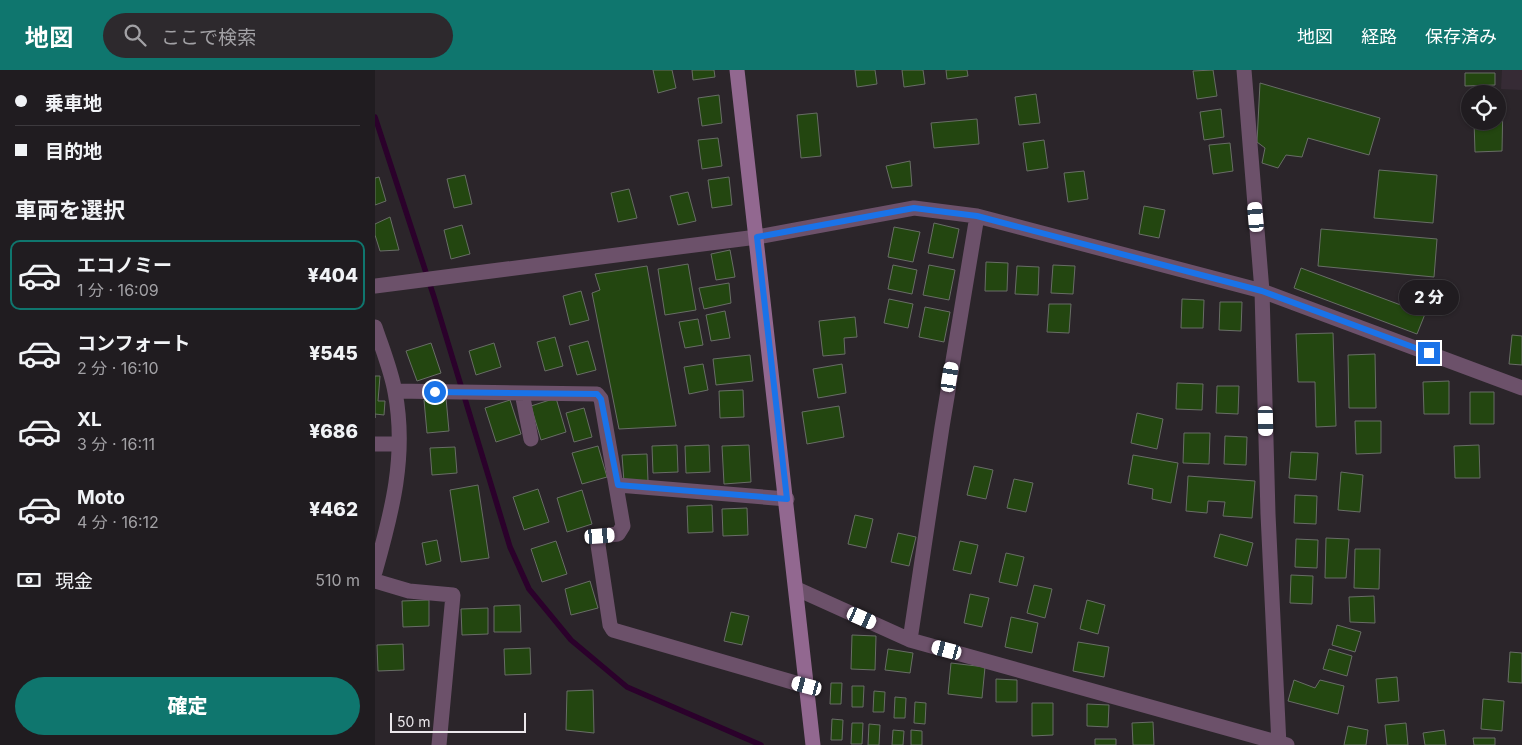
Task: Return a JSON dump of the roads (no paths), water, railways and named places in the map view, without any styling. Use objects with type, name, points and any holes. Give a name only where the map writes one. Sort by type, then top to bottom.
[{"type":"street","points":[[737,70],[787,499],[813,745]]},
{"type":"street","points":[[797,589],[911,640],[1282,744],[1268,514],[1262,291],[1244,70]]},
{"type":"street","points":[[375,286],[757,237],[914,208],[977,216],[1262,291],[1522,388]]},
{"type":"street","points":[[911,640],[943,418],[977,216]]},
{"type":"street","points":[[375,327],[395,391],[399,421],[399,444],[393,507],[375,572]]},
{"type":"street","points":[[395,391],[597,394],[601,399],[618,485],[623,526],[618,534],[600,536],[598,545],[610,625],[613,630],[807,686]]},
{"type":"street","points":[[522,393],[531,439]]},
{"type":"street","points":[[375,444],[399,444]]},
{"type":"street","points":[[618,485],[787,499]]},
{"type":"street","points":[[375,581],[409,591],[453,595],[439,745]]},
{"type":"waterway","points":[[375,117],[434,297],[510,547],[529,589],[571,640],[627,687],[761,745]]}]
